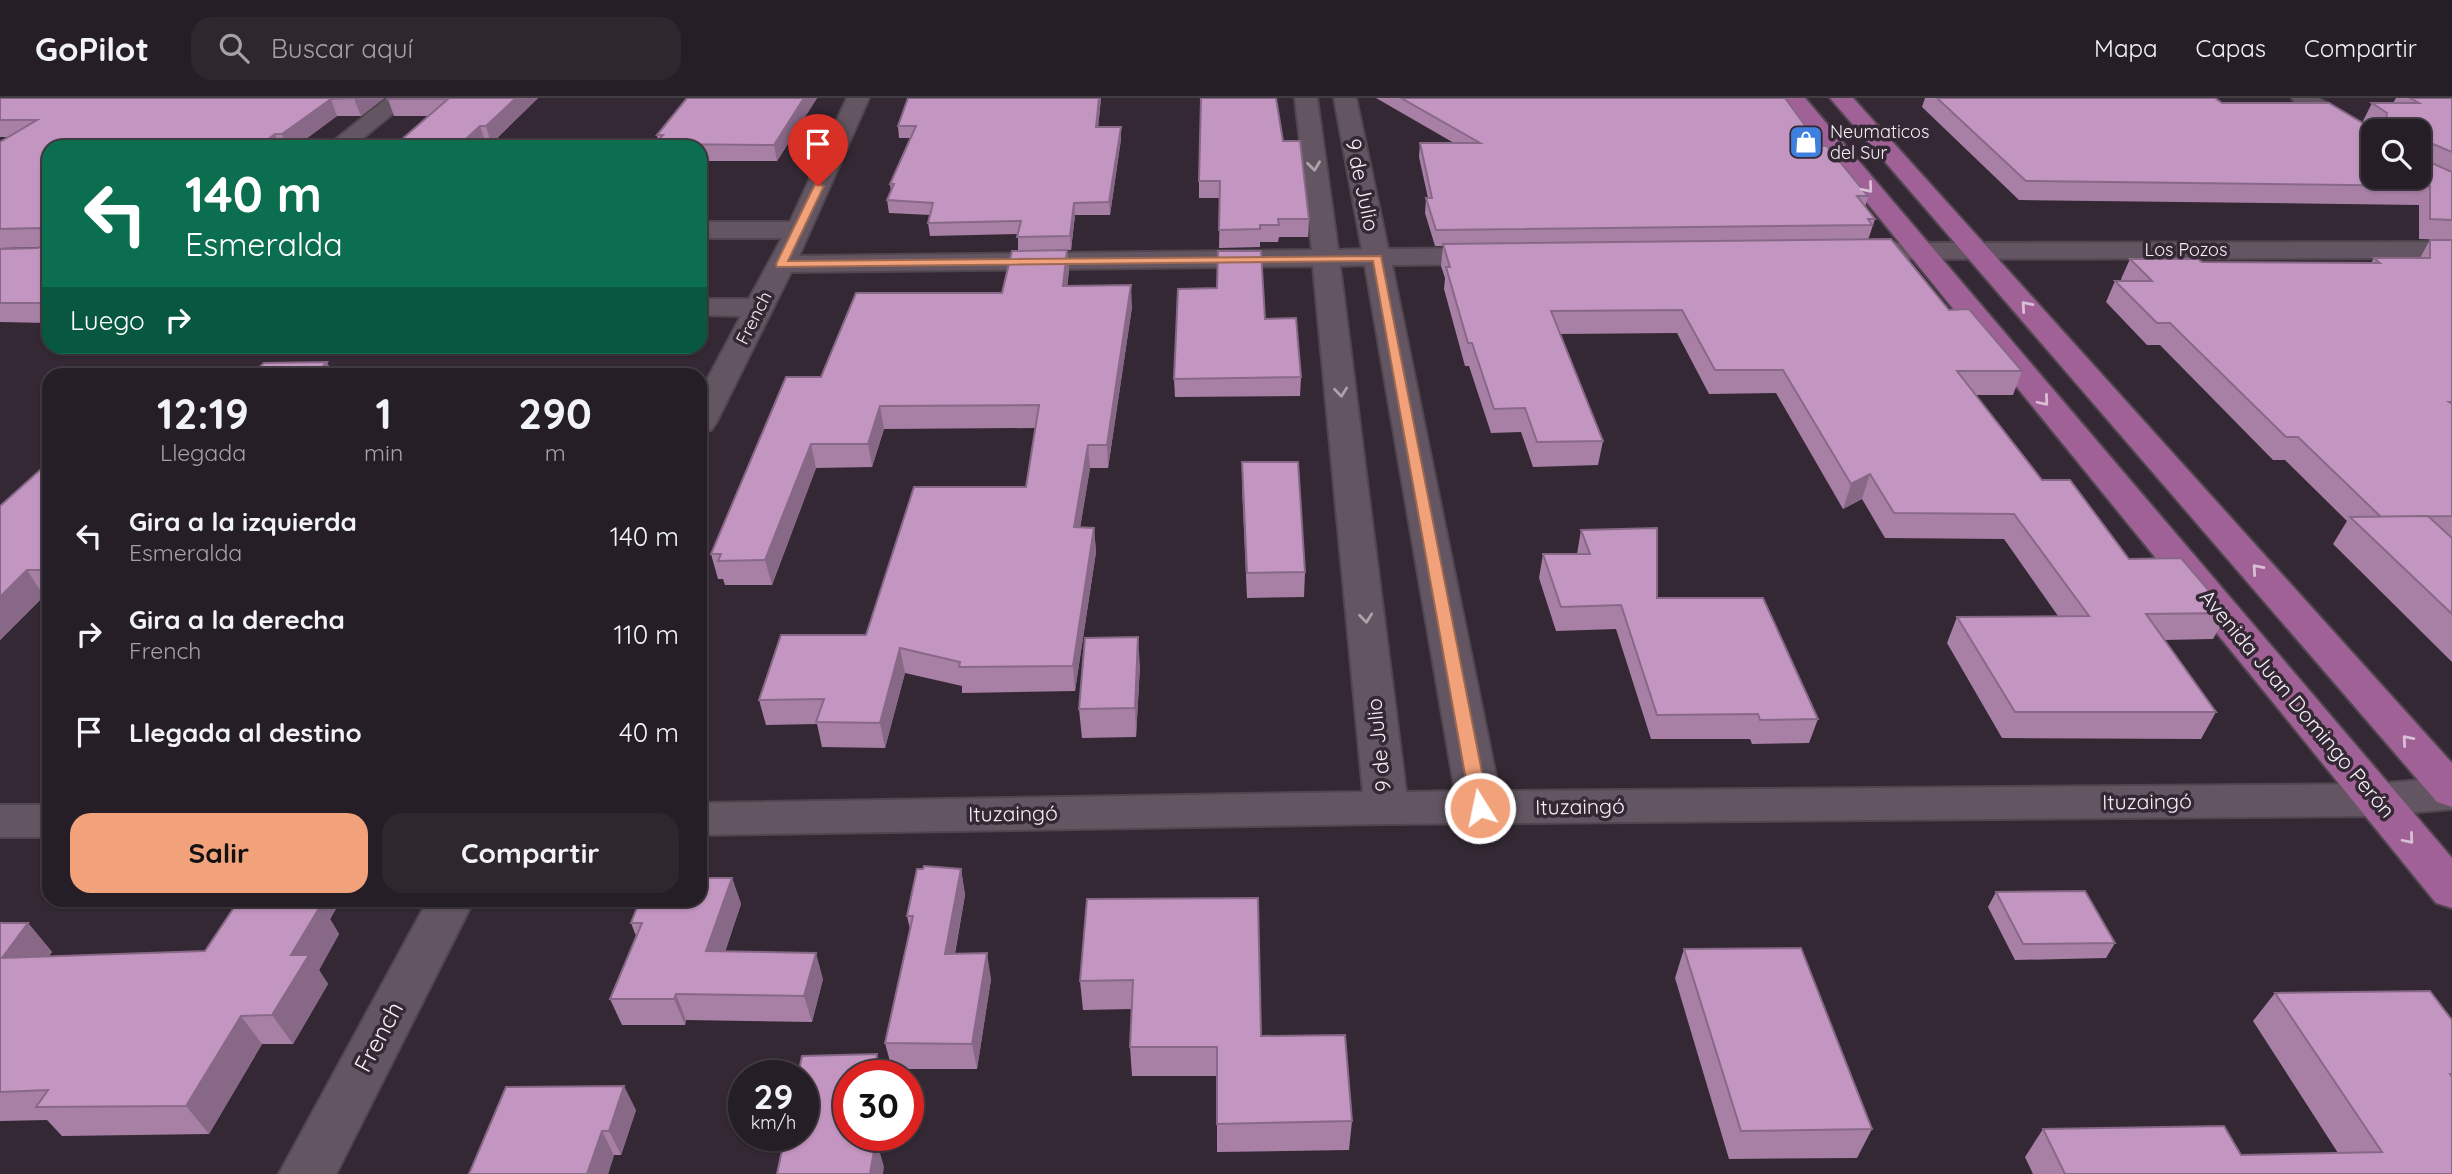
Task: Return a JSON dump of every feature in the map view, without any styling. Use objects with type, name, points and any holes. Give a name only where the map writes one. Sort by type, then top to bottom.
[{"type":"main road","name":"Avenida Juan Domingo Perón","points":[[1793,98],[2452,890]]},
{"type":"main road","points":[[1841,98],[2452,792]]},
{"type":"street","points":[[347,140],[401,98]]},
{"type":"street","name":"French","points":[[707,410],[799,230],[858,98]]},
{"type":"street","name":"9 de Julio","points":[[1306,98],[1386,807]]},
{"type":"street","name":"9 de Julio","points":[[1345,98],[1480,808]]},
{"type":"street","points":[[2303,98],[2361,134]]},
{"type":"street","points":[[707,230],[799,230]]},
{"type":"street","name":"Los Pozos","points":[[1822,252],[2452,250]]},
{"type":"street","points":[[781,264],[1516,256]]},
{"type":"street","points":[[707,307],[760,308]]},
{"type":"street","name":"Ituzaingó","points":[[707,819],[1386,807],[2376,800],[2452,792]]},
{"type":"street","points":[[0,821],[42,821]]},
{"type":"street","name":"French","points":[[307,1174],[447,907]]},
{"type":"building","points":[[0,98],[355,98],[331,99],[282,134],[275,134],[267,140],[42,140],[42,303],[0,303],[0,249],[38,248],[41,246],[41,230],[0,229],[0,142],[37,120],[0,120]]},
{"type":"building","points":[[516,98],[486,126],[480,126],[465,140],[401,140],[448,99],[388,99]]},
{"type":"building","points":[[687,98],[804,98],[774,145],[707,144],[707,140],[659,140],[663,135],[657,135]]},
{"type":"building","points":[[908,98],[1099,98],[1096,127],[1121,127],[1109,202],[1074,203],[1070,236],[1017,237],[1021,221],[928,223],[933,203],[887,200],[894,184],[890,184],[916,126],[898,126]]},
{"type":"building","points":[[1201,98],[1276,98],[1283,141],[1300,141],[1309,219],[1278,219],[1279,225],[1260,225],[1260,229],[1219,230],[1220,181],[1199,181]]},
{"type":"building","points":[[1401,98],[1785,98],[1820,146],[1827,146],[1868,196],[1857,196],[1875,219],[1868,219],[1872,225],[1436,230],[1426,198],[1432,198],[1420,143],[1480,143]]},
{"type":"building","points":[[1937,98],[2215,98],[2222,103],[2329,103],[2361,122],[2361,185],[2026,181]]},
{"type":"building","points":[[2410,98],[2452,98],[2452,152],[2431,143],[2431,119],[2386,119],[2387,113],[2372,103],[2419,103]]},
{"type":"building","points":[[2431,163],[2452,172],[2452,220],[2430,219]]},
{"type":"building","points":[[1891,239],[1949,310],[1969,309],[2022,371],[1957,371],[2042,480],[2070,480],[2129,559],[2181,558],[2228,613],[2146,614],[2216,712],[2015,712],[1957,617],[2089,616],[2014,514],[1894,513],[1870,474],[1851,484],[1783,370],[1715,370],[1682,310],[1551,311],[1603,441],[1537,442],[1525,408],[1494,409],[1472,343],[1468,343],[1446,267],[1450,267],[1443,244]]},
{"type":"building","points":[[2430,240],[2452,240],[2452,402],[2449,402],[2452,404],[2452,516],[2381,517],[2298,437],[2286,437],[2170,323],[2157,323],[2115,281],[2152,281],[2130,259],[2380,263],[2374,258],[2430,258]]},
{"type":"building","points":[[1067,250],[1063,286],[1131,285],[1107,445],[1088,445],[1074,527],[1094,528],[1073,666],[959,667],[960,662],[900,648],[880,723],[816,722],[824,699],[759,700],[781,635],[866,635],[914,487],[1026,487],[1039,405],[880,406],[868,444],[811,444],[765,560],[718,561],[721,554],[711,554],[786,377],[821,377],[856,293],[1002,293],[1012,251]]},
{"type":"building","points":[[1218,251],[1261,251],[1265,319],[1296,318],[1301,377],[1174,379],[1178,289],[1217,288]]},
{"type":"building","points":[[327,362],[322,368],[259,368],[264,363]]},
{"type":"building","points":[[1242,462],[1298,462],[1305,572],[1247,573]]},
{"type":"building","points":[[42,468],[42,570],[27,570],[0,597],[0,506]]},
{"type":"building","points":[[2428,516],[2452,538],[2452,614],[2350,517]]},
{"type":"building","points":[[1657,528],[1657,598],[1763,598],[1818,719],[1760,720],[1758,714],[1657,715],[1621,605],[1561,607],[1543,554],[1590,554],[1581,530]]},
{"type":"building","points":[[1138,637],[1135,708],[1079,709],[1085,638]]},
{"type":"building","points":[[924,866],[961,869],[945,954],[987,953],[972,1044],[885,1043],[913,916],[907,916],[917,869],[923,869]]},
{"type":"building","points":[[707,878],[732,878],[706,951],[816,953],[804,996],[676,994],[674,999],[610,999],[642,923],[631,923],[637,907],[707,907]]},
{"type":"building","points":[[2085,891],[2115,943],[2023,944],[1996,892]]},
{"type":"building","points":[[1258,898],[1261,1036],[1345,1035],[1352,1121],[1217,1124],[1217,1047],[1130,1047],[1133,980],[1080,981],[1087,899]]},
{"type":"building","points":[[234,907],[320,907],[291,955],[309,955],[272,1015],[241,1016],[186,1106],[36,1107],[48,1090],[0,1092],[0,923],[28,923],[2,958],[205,951]]},
{"type":"building","points":[[1801,948],[1872,1129],[1741,1131],[1684,949]]},
{"type":"building","points":[[2430,991],[2452,1020],[2452,1174],[2065,1174],[2043,1129],[2224,1126],[2241,1155],[2382,1152],[2275,993]]},
{"type":"building","points":[[877,1054],[876,1060],[833,1060],[833,1151],[874,1151],[870,1174],[777,1174],[782,1151],[819,1151],[819,1060],[801,1060],[802,1056]]},
{"type":"building","points":[[624,1086],[609,1131],[602,1131],[587,1174],[469,1174],[506,1087]]},
{"type":"place","name":"Neumaticos del Sur","points":[[1806,142]]},
{"type":"route","points":[[818,186],[781,264],[1377,258],[1480,808]]}]
